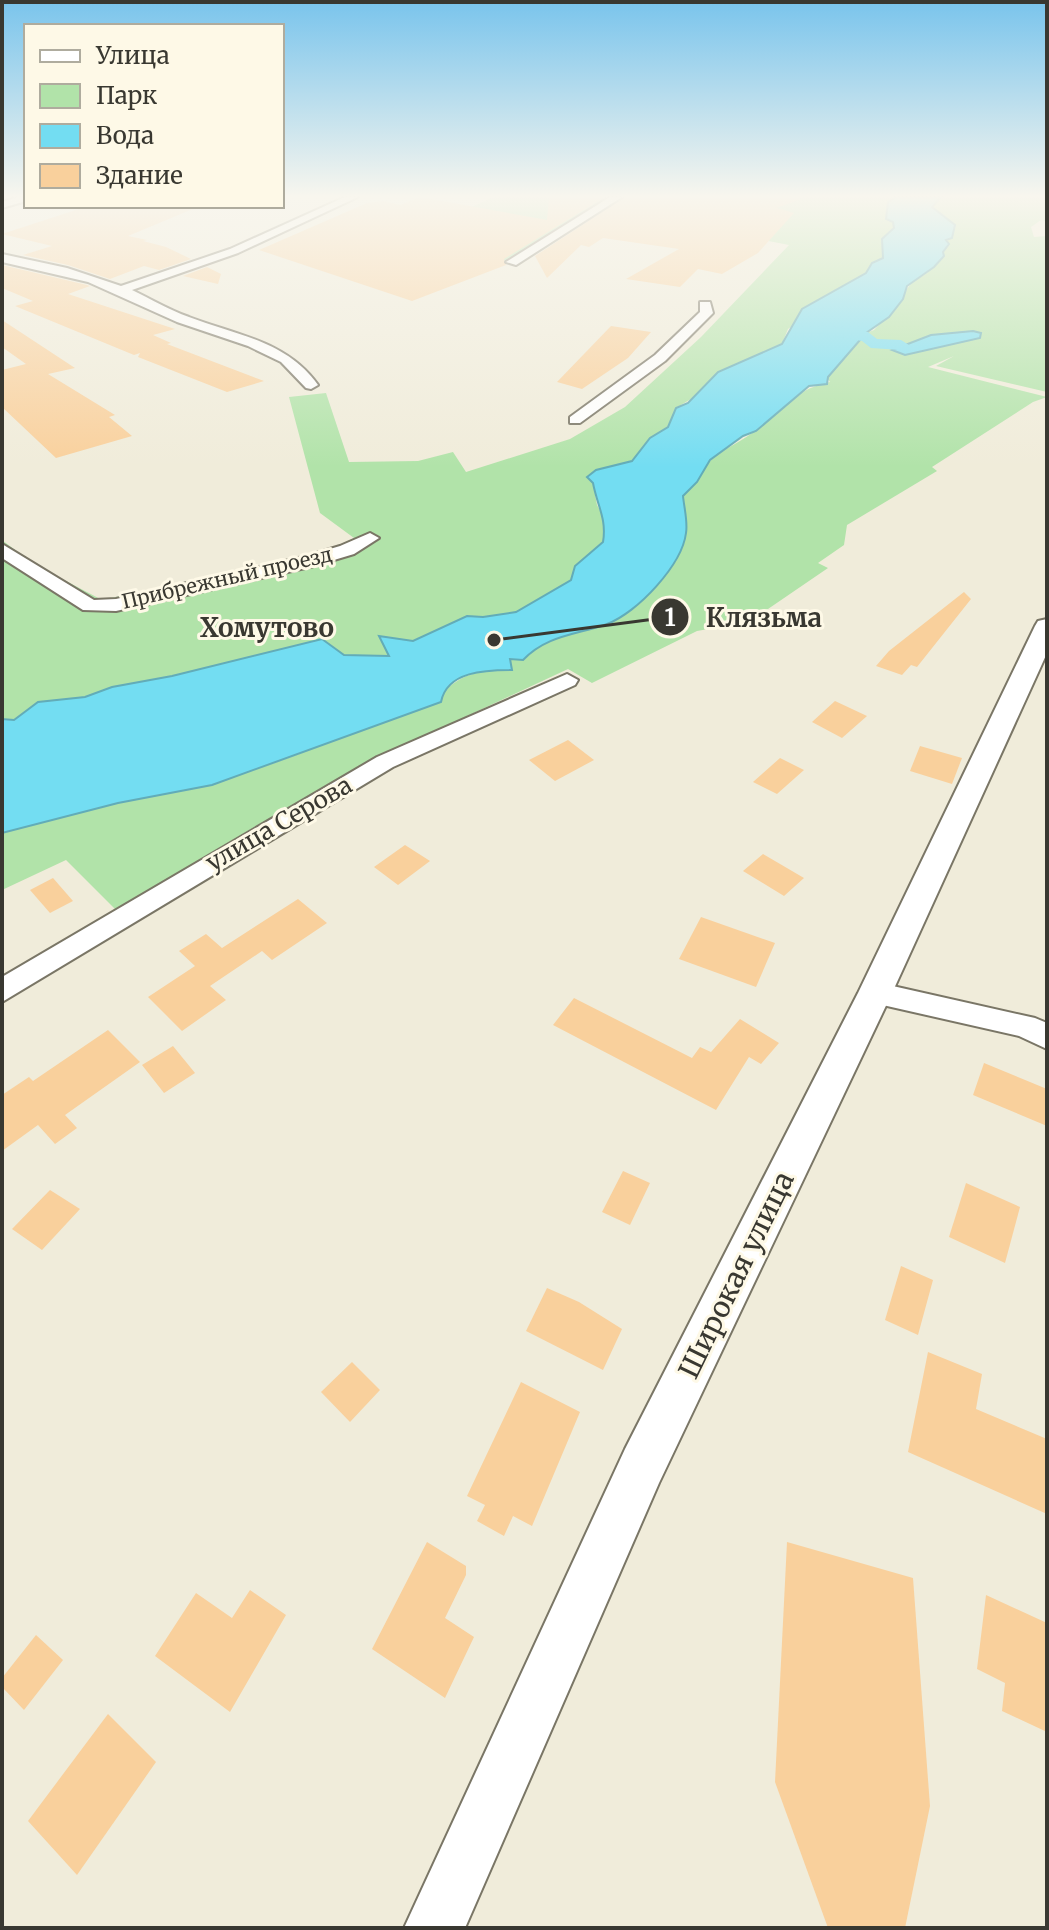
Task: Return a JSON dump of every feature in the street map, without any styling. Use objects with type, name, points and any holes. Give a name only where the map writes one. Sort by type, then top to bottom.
[{"type":"street","points":[[113,287],[181,319],[266,348],[302,370],[311,385]]},
{"type":"street","points":[[121,290],[129,287]]},
{"type":"street","points":[[575,420],[660,358],[707,313],[705,305]]},
{"type":"street","name":"Прибрежный проезд","points":[[2,550],[90,606],[116,605],[307,562],[347,550],[370,538]]},
{"type":"street","name":"Широкая улица","points":[[434,1928],[642,1466],[875,993],[1047,626]]},
{"type":"street","name":"улица Серова","points":[[2,991],[159,894],[385,762],[567,680]]},
{"type":"street","points":[[875,993],[1025,1026],[1047,1037]]},
{"type":"green space","points":[[749,287],[846,287],[788,329],[782,344],[676,408],[668,427],[650,438],[632,461],[588,478],[593,483],[597,505],[604,518],[603,542],[575,566],[571,580],[516,612],[467,616],[413,641],[380,636],[390,656],[344,655],[322,639],[172,676],[112,687],[85,697],[38,702],[14,720],[2,719],[2,540],[32,563],[102,600],[327,551],[354,538],[320,513],[289,397],[326,393],[349,462],[418,461],[453,452],[466,472],[570,439],[625,407],[701,337]]},
{"type":"green space","points":[[909,287],[1047,287],[1047,392],[936,366],[954,356],[928,367],[1047,397],[1033,402],[932,467],[937,471],[847,525],[844,545],[818,563],[828,568],[768,609],[731,625],[697,631],[592,683],[568,669],[375,759],[115,909],[66,860],[2,890],[2,833],[118,803],[212,785],[299,754],[443,693],[466,676],[511,670],[510,659],[523,660],[541,643],[611,623],[687,532],[683,496],[710,461],[752,433],[799,394],[830,382],[827,378],[866,333],[874,330],[903,299]]},
{"type":"water","points":[[841,287],[907,287],[903,299],[889,317],[866,333],[828,377],[827,384],[809,386],[756,431],[743,436],[710,460],[697,482],[683,496],[686,529],[683,546],[676,559],[644,599],[619,618],[542,645],[523,660],[510,659],[512,670],[480,672],[459,678],[445,692],[441,702],[212,785],[118,803],[2,833],[2,719],[14,720],[38,702],[85,697],[112,687],[172,676],[322,639],[344,655],[389,656],[379,636],[413,641],[467,616],[516,612],[571,580],[575,566],[603,542],[601,512],[593,483],[587,477],[596,470],[632,461],[650,438],[668,427],[676,408],[688,403],[718,372],[782,344],[802,309]]},
{"type":"water","points":[[981,333],[980,338],[905,355],[892,350],[931,335]]},
{"type":"building","points":[[87,287],[68,294],[175,329],[153,335],[171,343],[167,344],[264,381],[227,392],[138,357],[140,353],[134,355],[15,306],[33,301],[2,288]]},
{"type":"building","points":[[370,287],[448,287],[412,301]]},
{"type":"building","points":[[2,320],[75,368],[48,374],[115,415],[109,417],[132,436],[56,458],[2,407],[2,370],[26,364],[2,347]]},
{"type":"building","points":[[611,326],[651,332],[628,358],[582,389],[557,382]]},
{"type":"building","points":[[964,592],[971,599],[917,667],[911,665],[902,675],[876,666],[889,651]]},
{"type":"building","points":[[835,701],[867,716],[842,738],[812,722]]},
{"type":"building","points":[[568,740],[594,760],[555,781],[529,760]]},
{"type":"building","points":[[920,746],[962,758],[952,784],[910,771]]},
{"type":"building","points":[[780,758],[804,770],[777,794],[753,782]]},
{"type":"building","points":[[405,845],[430,861],[398,885],[374,867]]},
{"type":"building","points":[[763,854],[804,878],[784,896],[743,871]]},
{"type":"building","points":[[53,878],[73,901],[50,913],[30,890]]},
{"type":"building","points":[[298,899],[327,923],[272,960],[262,951],[210,986],[226,1000],[182,1031],[148,997],[195,966],[179,951],[206,934],[222,948]]},
{"type":"building","points":[[701,917],[775,943],[756,987],[679,959]]},
{"type":"building","points":[[574,998],[692,1058],[700,1047],[711,1052],[740,1019],[779,1043],[761,1064],[749,1057],[716,1110],[553,1025]]},
{"type":"building","points":[[108,1030],[140,1062],[65,1115],[77,1128],[55,1144],[38,1125],[2,1151],[2,1095],[29,1077],[33,1081]]},
{"type":"building","points":[[173,1046],[195,1073],[164,1093],[142,1065]]},
{"type":"building","points":[[984,1063],[1047,1089],[1047,1126],[973,1095]]},
{"type":"building","points":[[623,1171],[650,1183],[630,1225],[602,1212]]},
{"type":"building","points":[[966,1183],[1020,1207],[1005,1263],[949,1237]]},
{"type":"building","points":[[50,1190],[80,1209],[42,1250],[12,1229]]},
{"type":"building","points":[[901,1266],[933,1280],[918,1335],[885,1320]]},
{"type":"building","points":[[547,1288],[579,1302],[622,1329],[603,1370],[526,1331]]},
{"type":"building","points":[[928,1352],[982,1374],[976,1409],[1047,1439],[1047,1514],[908,1452]]},
{"type":"building","points":[[352,1362],[380,1390],[350,1422],[321,1392]]},
{"type":"building","points":[[521,1382],[580,1412],[532,1526],[513,1516],[504,1536],[477,1521],[485,1505],[467,1496]]},
{"type":"building","points":[[427,1542],[466,1566],[466,1575],[445,1618],[474,1637],[445,1698],[372,1649]]},
{"type":"building","points":[[787,1542],[913,1578],[930,1806],[905,1928],[828,1928],[775,1782]]},
{"type":"building","points":[[250,1590],[286,1615],[230,1712],[155,1656],[196,1593],[232,1618]]},
{"type":"building","points":[[986,1595],[1047,1623],[1047,1732],[1002,1711],[1005,1683],[977,1669]]},
{"type":"building","points":[[36,1635],[63,1660],[24,1710],[2,1687],[2,1678]]},
{"type":"building","points":[[108,1714],[156,1762],[77,1875],[28,1821]]},
{"type":"waterway","points":[[822,330],[868,337],[871,343],[901,345]]},
{"type":"place","name":"Клязьма","points":[[494,640]]},
{"type":"district","name":"Хомутово","points":[[267,628]]}]
